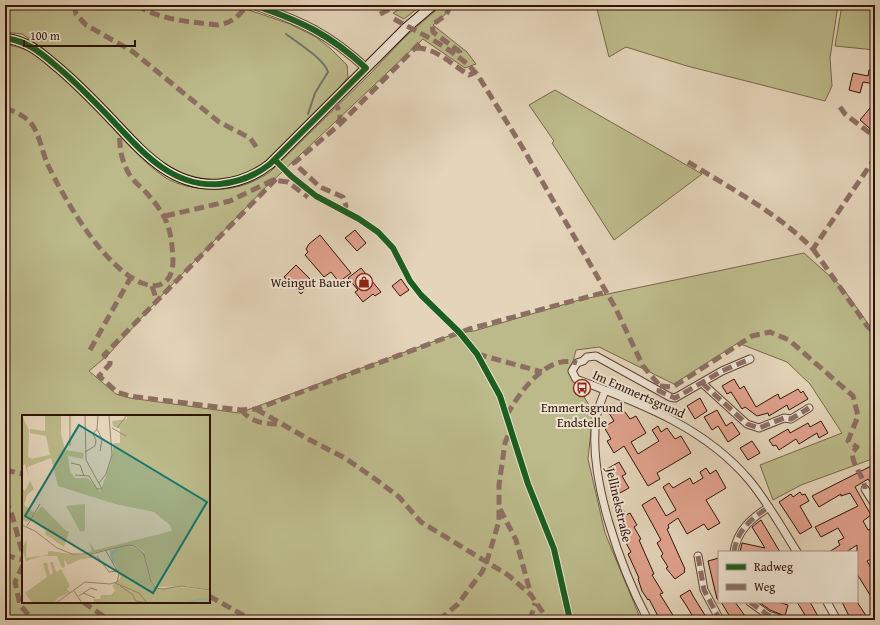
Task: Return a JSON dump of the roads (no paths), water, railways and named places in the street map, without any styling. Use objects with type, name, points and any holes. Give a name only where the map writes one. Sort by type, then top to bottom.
[{"type":"main road","points":[[5,38],[16,39],[28,44],[60,68],[88,94],[141,150],[164,170],[186,180],[211,185],[244,179],[265,168],[406,28],[433,5]]},
{"type":"street","points":[[254,5],[284,14],[317,30],[345,48],[366,68]]},
{"type":"street","name":"Im Emmertsgrund","points":[[750,360],[722,371],[677,398],[672,398],[596,356],[587,357],[583,361],[577,363],[572,372],[576,379],[640,405],[676,422],[711,443],[740,470],[765,500],[796,551]]},
{"type":"street","points":[[702,383],[747,424],[755,428],[767,426],[784,418],[791,418],[809,408]]},
{"type":"street","name":"Jellinekstraße","points":[[605,391],[596,420],[595,442],[601,484],[609,521],[619,554],[635,594],[648,620]]},
{"type":"street","points":[[865,489],[875,505]]},
{"type":"street","points":[[734,551],[738,539],[746,525],[769,507]]},
{"type":"street","points":[[698,556],[704,590],[720,620]]},
{"type":"street","points":[[751,603],[768,615],[783,620]]},
{"type":"street","points":[[827,603],[837,620]]},
{"type":"waterway","points":[[286,34],[316,57],[326,67],[328,72],[315,93],[308,114]]},
{"type":"place","name":"Weingut Bauer","points":[[364,282]]},
{"type":"place","name":"Emmertsgrund Endstelle","points":[[582,388]]}]
